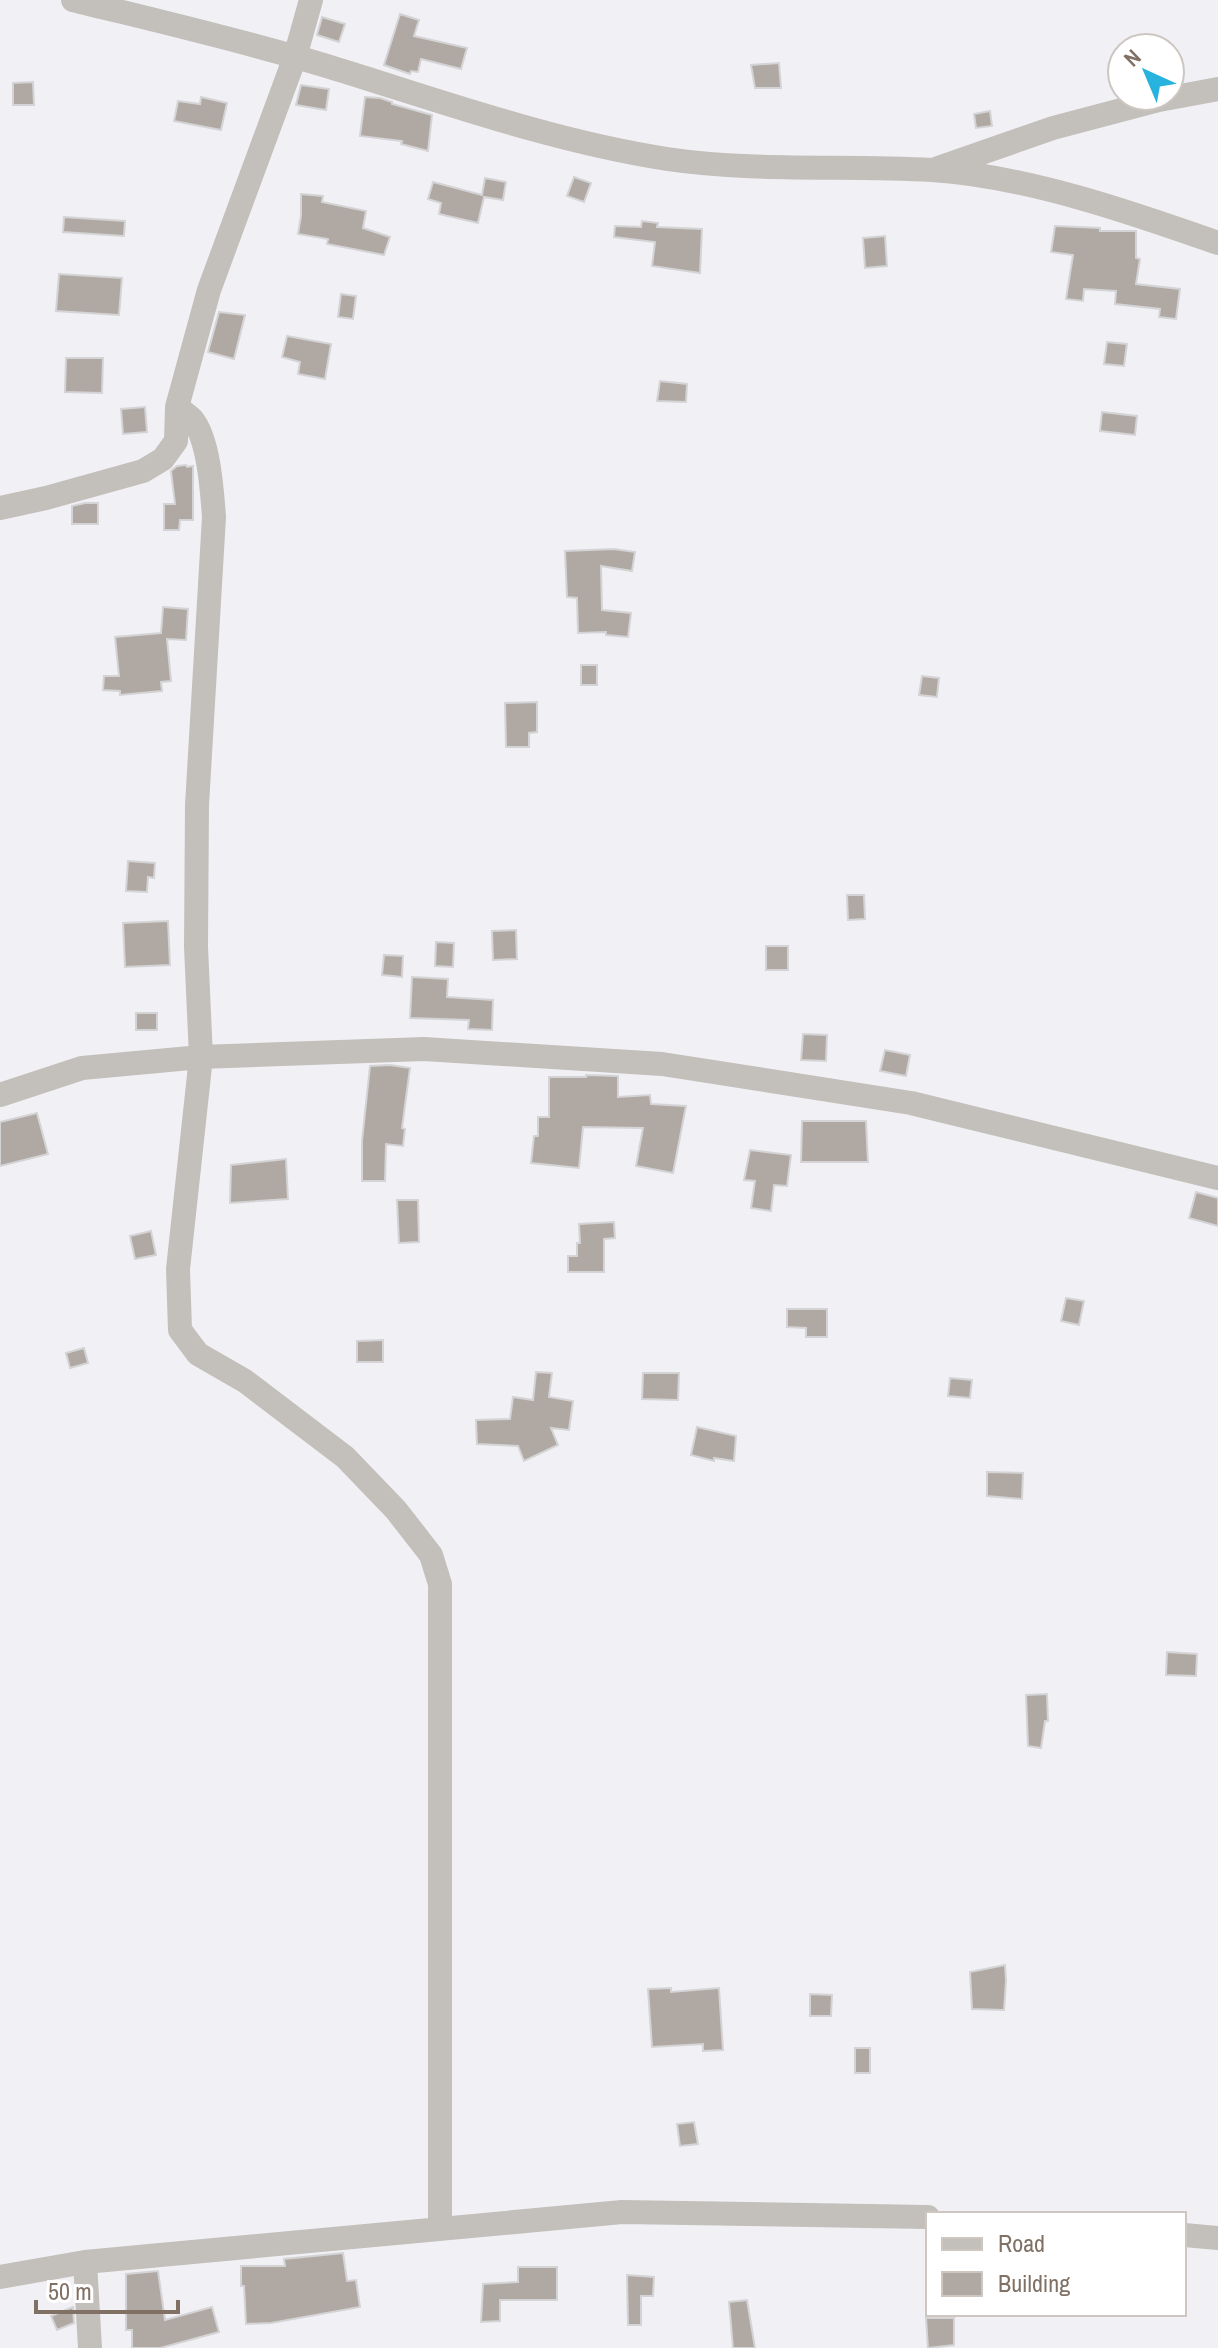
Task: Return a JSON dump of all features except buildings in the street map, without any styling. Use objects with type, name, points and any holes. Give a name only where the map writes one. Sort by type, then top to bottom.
[{"type":"street","points":[[73,0],[295,57],[495,120],[586,143],[668,159],[769,168],[932,170],[991,176],[1157,221],[1218,243]]},
{"type":"street","points":[[0,508],[143,471],[163,459],[176,441],[177,407],[209,290],[295,57],[311,0]]},
{"type":"street","points":[[932,170],[1053,128],[1159,100],[1218,89]]},
{"type":"street","points":[[177,407],[193,420],[199,434],[210,474],[214,517],[197,805],[196,947],[201,1057],[178,1269],[180,1330],[198,1354],[245,1381],[345,1457],[396,1510],[423,1544],[431,1555],[440,1584],[440,2228]]},
{"type":"street","points":[[0,1095],[82,1068],[201,1057],[424,1049],[662,1064],[911,1103],[1218,1178]]},
{"type":"street","points":[[0,2277],[85,2262],[622,2212],[926,2217]]},
{"type":"street","points":[[1186,2235],[1218,2238]]},
{"type":"street","points":[[85,2262],[90,2348]]}]
